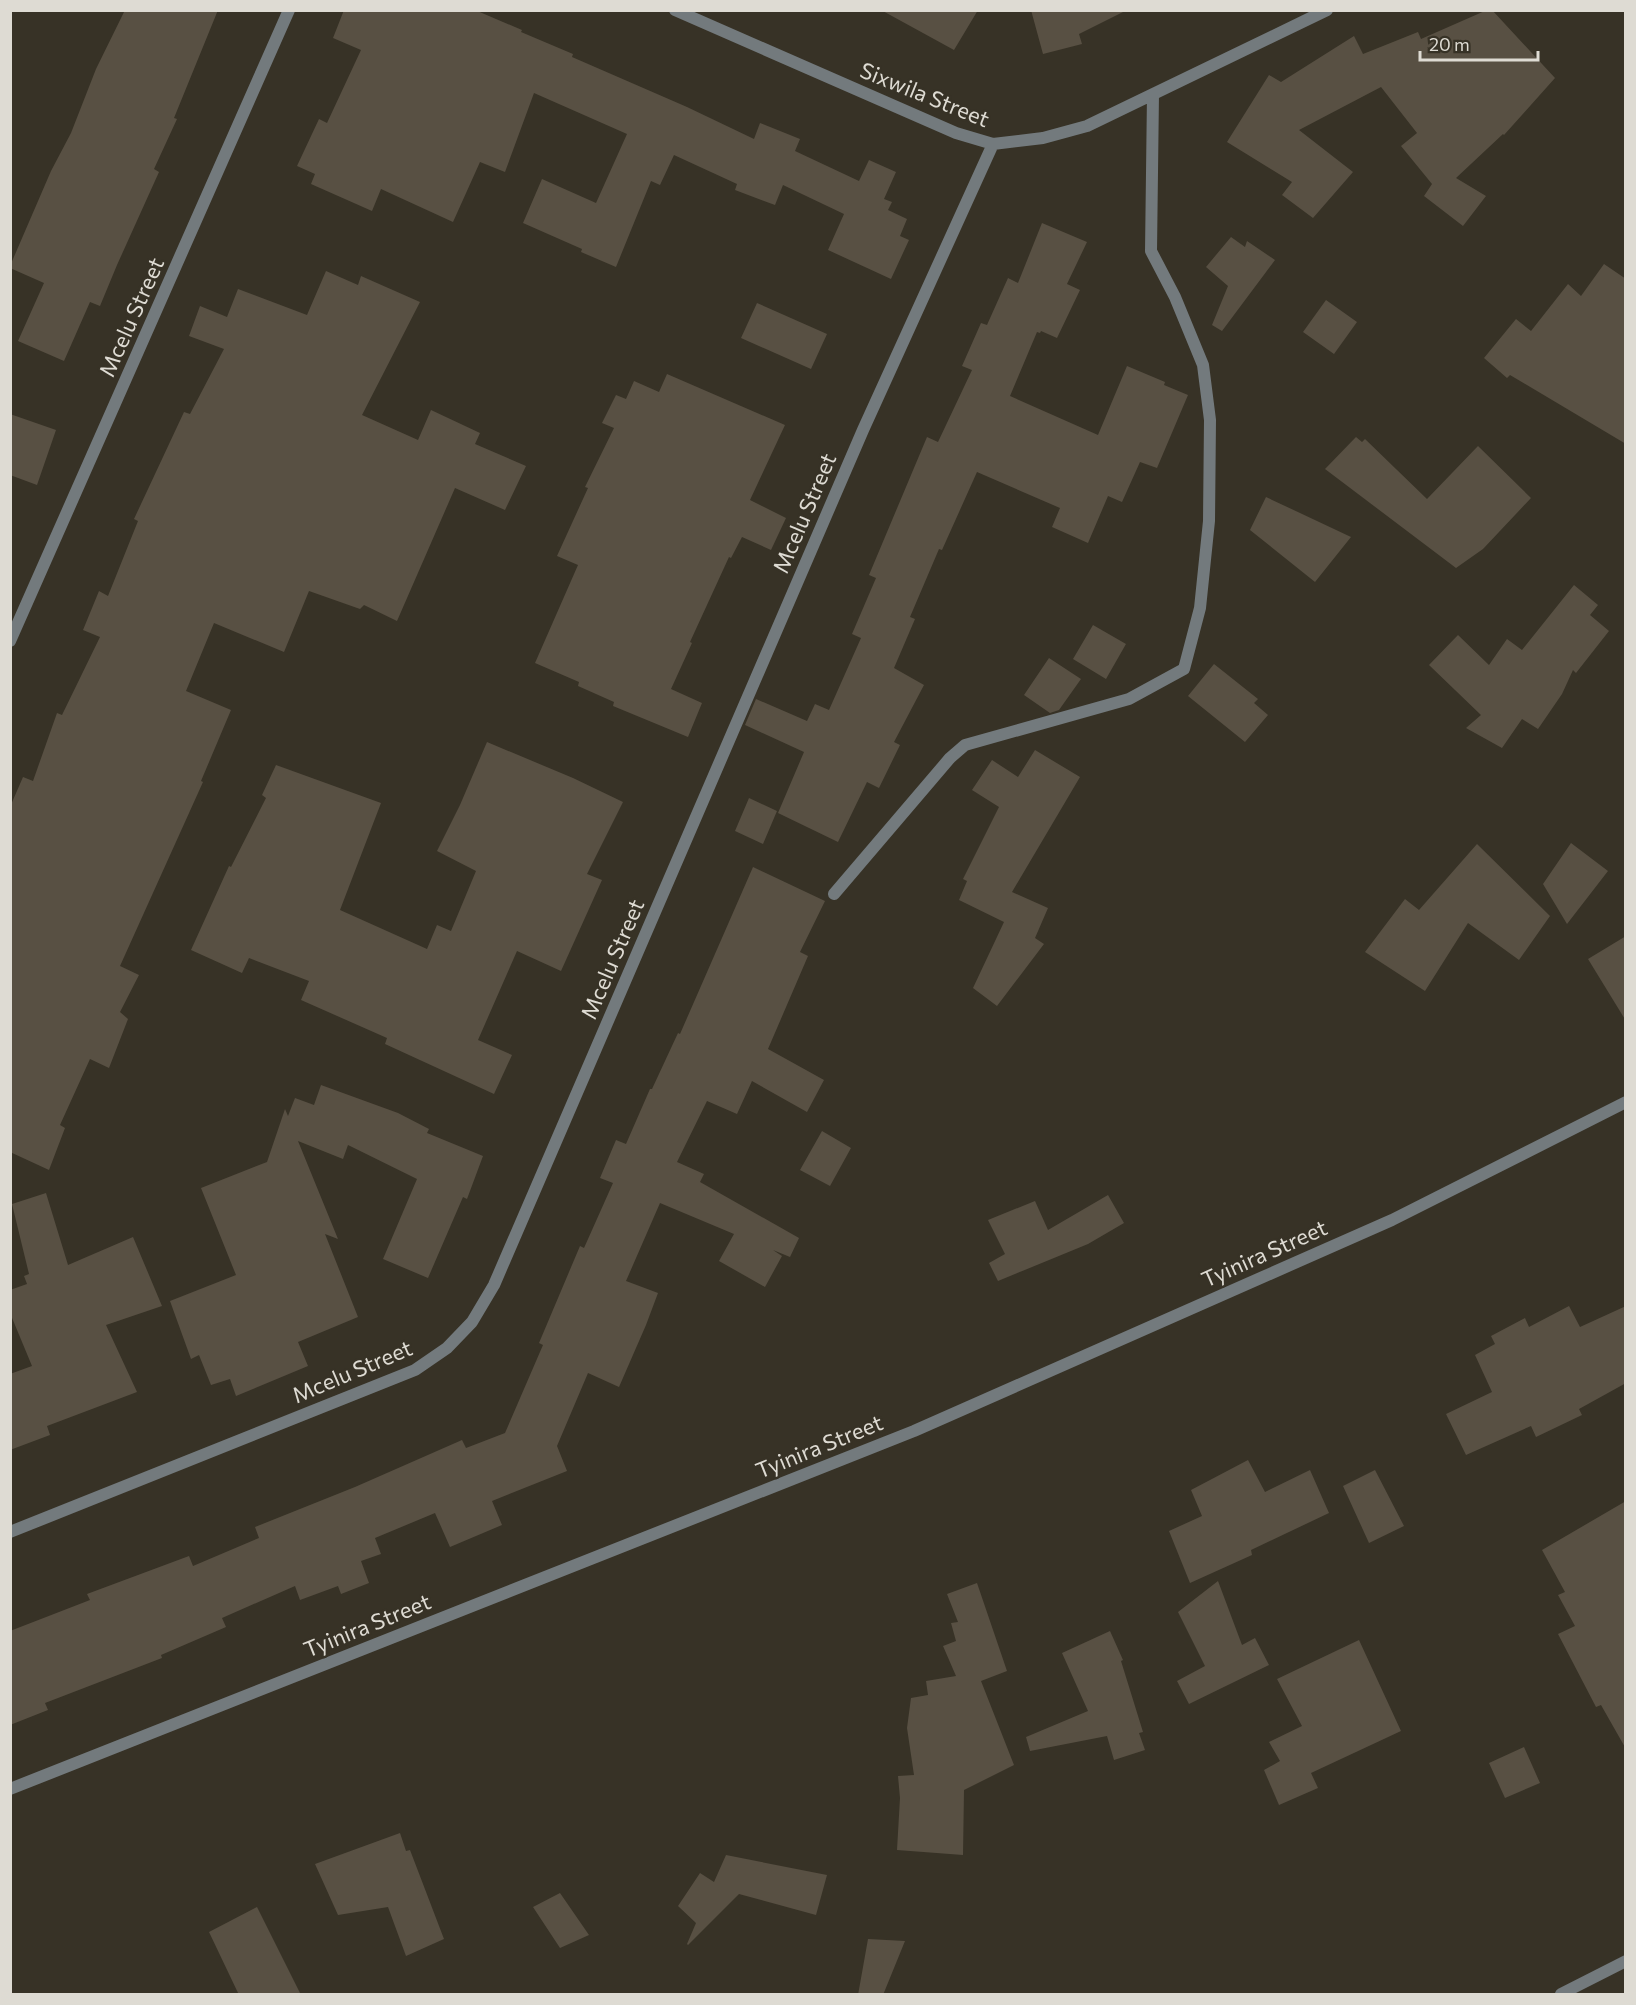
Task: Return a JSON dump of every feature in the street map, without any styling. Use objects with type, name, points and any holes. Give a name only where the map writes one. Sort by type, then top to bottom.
[{"type":"street","name":"Mcelu Street","points":[[10,641],[289,10]]},
{"type":"street","name":"Sixwila Street","points":[[675,10],[956,133],[993,144],[1043,138],[1087,126],[1328,10]]},
{"type":"street","points":[[834,894],[950,758],[965,745],[1129,699],[1184,669],[1200,608],[1209,521],[1210,420],[1203,364],[1175,297],[1151,251],[1153,94]]},
{"type":"street","name":"Mcelu Street","points":[[10,1532],[415,1370],[447,1348],[472,1322],[494,1285],[863,430],[993,144]]},
{"type":"street","name":"Tyinira Street","points":[[10,1789],[914,1431],[1392,1220],[1626,1102]]},
{"type":"street","points":[[1561,1995],[1626,1961]]},
{"type":"building","points":[[125,10],[218,10],[174,118],[177,119],[154,169],[159,172],[100,306],[90,302],[64,361],[18,341],[44,283],[10,266],[51,171],[71,133],[96,69]]},
{"type":"building","points":[[344,10],[475,10],[573,54],[572,57],[754,139],[760,123],[800,139],[795,151],[859,181],[869,160],[896,172],[884,199],[892,202],[888,210],[907,219],[900,236],[909,240],[891,279],[828,250],[844,214],[783,185],[775,205],[735,190],[737,184],[674,155],[660,185],[651,181],[616,267],[523,223],[542,179],[596,203],[627,134],[534,93],[505,172],[480,162],[453,222],[381,189],[372,211],[311,184],[315,174],[297,166],[319,119],[327,123],[361,50],[333,38]]},
{"type":"building","points":[[881,10],[978,10],[954,50]]},
{"type":"building","points":[[1031,10],[1127,10],[1079,34],[1082,44],[1043,54]]},
{"type":"building","points":[[1487,10],[1492,10],[1555,78],[1504,135],[1456,178],[1486,196],[1463,226],[1424,196],[1432,184],[1401,146],[1417,133],[1381,87],[1299,130],[1353,172],[1313,218],[1282,195],[1292,182],[1227,142],[1269,75],[1281,82],[1354,36],[1363,54],[1418,32],[1421,39]]},
{"type":"building","points":[[1042,223],[1087,242],[1067,284],[1080,290],[1057,338],[1041,331],[1037,332],[1010,396],[1098,435],[1127,366],[1165,382],[1164,385],[1188,395],[1157,468],[1140,462],[1122,502],[1108,496],[1088,543],[1052,527],[1060,508],[977,472],[942,550],[939,549],[910,617],[915,619],[894,668],[924,685],[894,742],[900,745],[879,788],[867,782],[838,842],[778,813],[804,752],[745,725],[756,699],[807,721],[815,704],[829,710],[861,638],[852,634],[876,578],[869,575],[927,437],[938,442],[972,370],[962,366],[981,323],[987,325],[1008,278],[1018,283]]},
{"type":"building","points":[[1231,237],[1245,247],[1247,241],[1275,260],[1222,331],[1212,325],[1228,286],[1206,267]]},
{"type":"building","points":[[1604,264],[1626,279],[1626,444],[1510,375],[1507,378],[1484,358],[1516,319],[1531,331],[1568,284],[1581,296]]},
{"type":"building","points":[[326,271],[358,285],[361,276],[420,302],[362,415],[418,440],[431,410],[480,433],[475,444],[526,466],[505,510],[455,488],[397,621],[364,605],[360,609],[309,591],[284,652],[214,623],[186,691],[231,710],[201,781],[203,782],[120,966],[139,975],[120,1012],[128,1019],[109,1068],[90,1059],[60,1125],[65,1128],[49,1170],[10,1152],[10,807],[23,777],[33,781],[57,713],[62,715],[100,637],[83,630],[99,591],[108,596],[138,521],[134,519],[184,412],[190,414],[224,349],[189,336],[200,306],[227,317],[238,289],[307,315]]},
{"type":"building","points":[[1326,300],[1357,322],[1334,354],[1303,332]]},
{"type":"building","points":[[757,303],[827,334],[811,369],[741,338]]},
{"type":"building","points":[[667,374],[785,425],[750,500],[786,518],[771,550],[742,537],[731,558],[729,557],[671,689],[702,703],[688,737],[613,706],[614,702],[578,686],[579,682],[535,663],[578,565],[557,556],[588,488],[585,487],[614,428],[602,423],[616,395],[626,399],[634,381],[659,392]]},
{"type":"building","points":[[10,414],[56,430],[37,485],[10,475]]},
{"type":"building","points":[[1356,437],[1362,442],[1365,439],[1427,499],[1478,446],[1531,498],[1483,549],[1456,568],[1325,469]]},
{"type":"building","points":[[1266,497],[1351,537],[1315,582],[1250,530]]},
{"type":"building","points":[[1574,585],[1598,605],[1590,615],[1609,631],[1576,673],[1573,670],[1562,694],[1538,729],[1522,719],[1502,748],[1466,728],[1481,715],[1429,665],[1458,635],[1489,665],[1507,639],[1522,650]]},
{"type":"building","points":[[1093,625],[1126,644],[1106,679],[1073,659]]},
{"type":"building","points":[[1049,658],[1081,679],[1059,710],[1050,713],[1024,695]]},
{"type":"building","points":[[1214,664],[1258,699],[1254,703],[1268,715],[1245,742],[1188,696]]},
{"type":"building","points":[[487,742],[623,802],[587,874],[602,880],[561,971],[517,951],[478,1040],[512,1055],[494,1094],[385,1044],[387,1038],[301,1000],[309,981],[249,958],[242,973],[191,950],[229,866],[231,867],[266,798],[262,795],[276,765],[381,803],[340,910],[427,949],[437,925],[451,931],[476,871],[437,851]]},
{"type":"building","points":[[1035,750],[1080,777],[1012,892],[1048,908],[1035,938],[1044,944],[997,1006],[973,988],[1004,922],[959,900],[967,881],[963,879],[999,807],[972,790],[992,760],[1018,777]]},
{"type":"building","points":[[749,798],[777,811],[763,844],[735,831]]},
{"type":"building","points":[[1571,843],[1608,871],[1567,924],[1543,884]]},
{"type":"building","points":[[1477,844],[1550,916],[1519,960],[1468,923],[1425,991],[1365,952],[1405,899],[1419,910]]},
{"type":"building","points":[[753,867],[825,901],[800,952],[808,956],[768,1049],[824,1080],[807,1112],[752,1081],[737,1114],[707,1101],[677,1162],[704,1174],[700,1182],[799,1238],[790,1257],[773,1250],[782,1256],[765,1287],[719,1261],[734,1234],[660,1203],[626,1281],[658,1293],[619,1387],[588,1373],[557,1446],[567,1471],[492,1501],[502,1525],[450,1547],[435,1513],[375,1538],[381,1554],[361,1561],[369,1583],[341,1594],[338,1586],[300,1600],[295,1586],[222,1618],[226,1627],[161,1655],[162,1658],[45,1703],[48,1710],[10,1725],[10,1631],[90,1600],[87,1594],[189,1556],[193,1566],[259,1538],[255,1527],[355,1487],[462,1440],[466,1448],[505,1433],[543,1345],[539,1343],[580,1246],[584,1248],[613,1183],[600,1178],[616,1140],[626,1144],[650,1089],[678,1033],[680,1034]]},
{"type":"building","points":[[1626,936],[1626,1021],[1588,959]]},
{"type":"building","points":[[321,1085],[398,1113],[429,1129],[427,1133],[483,1156],[467,1199],[463,1197],[428,1278],[383,1259],[417,1179],[348,1145],[343,1159],[298,1141],[338,1239],[325,1234],[358,1317],[298,1342],[308,1366],[236,1396],[230,1379],[211,1385],[199,1355],[191,1359],[170,1301],[236,1275],[201,1188],[267,1162],[285,1109],[288,1116],[295,1098],[314,1105]]},
{"type":"building","points":[[822,1131],[851,1148],[830,1186],[800,1170]]},
{"type":"building","points":[[46,1193],[68,1265],[133,1237],[162,1306],[106,1325],[137,1392],[47,1426],[50,1435],[10,1450],[10,1374],[32,1366],[10,1313],[10,1290],[27,1284],[24,1276],[29,1274],[12,1204]]},
{"type":"building","points":[[1108,1195],[1124,1223],[1088,1244],[998,1281],[989,1263],[1005,1254],[988,1220],[1035,1201],[1048,1230]]},
{"type":"building","points":[[1569,1306],[1580,1327],[1626,1306],[1626,1383],[1579,1409],[1582,1415],[1536,1437],[1531,1426],[1466,1455],[1446,1414],[1492,1392],[1475,1355],[1495,1344],[1491,1336],[1525,1318],[1529,1327]]},
{"type":"building","points":[[1248,1460],[1265,1492],[1310,1470],[1329,1513],[1251,1550],[1252,1555],[1190,1583],[1169,1531],[1202,1516],[1191,1490]]},
{"type":"building","points":[[1375,1470],[1404,1526],[1369,1543],[1343,1486]]},
{"type":"building","points":[[1626,1501],[1626,1749],[1601,1705],[1596,1707],[1558,1634],[1575,1626],[1558,1595],[1565,1592],[1542,1550]]},
{"type":"building","points":[[1218,1581],[1242,1645],[1255,1638],[1269,1665],[1189,1704],[1177,1681],[1205,1666],[1178,1612]]},
{"type":"building","points":[[977,1583],[1007,1671],[981,1681],[1014,1765],[964,1790],[963,1855],[897,1850],[900,1798],[898,1776],[914,1775],[907,1728],[911,1698],[928,1695],[926,1681],[956,1676],[943,1646],[956,1641],[951,1623],[958,1622],[947,1594]]},
{"type":"building","points":[[1110,1631],[1123,1660],[1121,1661],[1143,1732],[1139,1733],[1145,1750],[1114,1760],[1107,1736],[1030,1751],[1026,1737],[1088,1711],[1062,1653]]},
{"type":"building","points":[[1359,1640],[1401,1731],[1311,1773],[1318,1788],[1279,1805],[1264,1770],[1280,1761],[1269,1742],[1302,1726],[1277,1679]]},
{"type":"building","points":[[1524,1747],[1540,1783],[1505,1798],[1489,1763]]},
{"type":"building","points":[[400,1833],[406,1851],[410,1850],[444,1939],[406,1956],[388,1907],[338,1915],[315,1864]]},
{"type":"building","points":[[726,1855],[827,1875],[816,1915],[739,1894],[688,1945],[696,1923],[678,1906],[700,1873],[714,1882]]},
{"type":"building","points":[[560,1893],[589,1935],[560,1948],[533,1907]]},
{"type":"building","points":[[257,1907],[301,1995],[239,1995],[209,1932]]},
{"type":"building","points":[[868,1939],[905,1941],[883,1995],[858,1995]]}]
